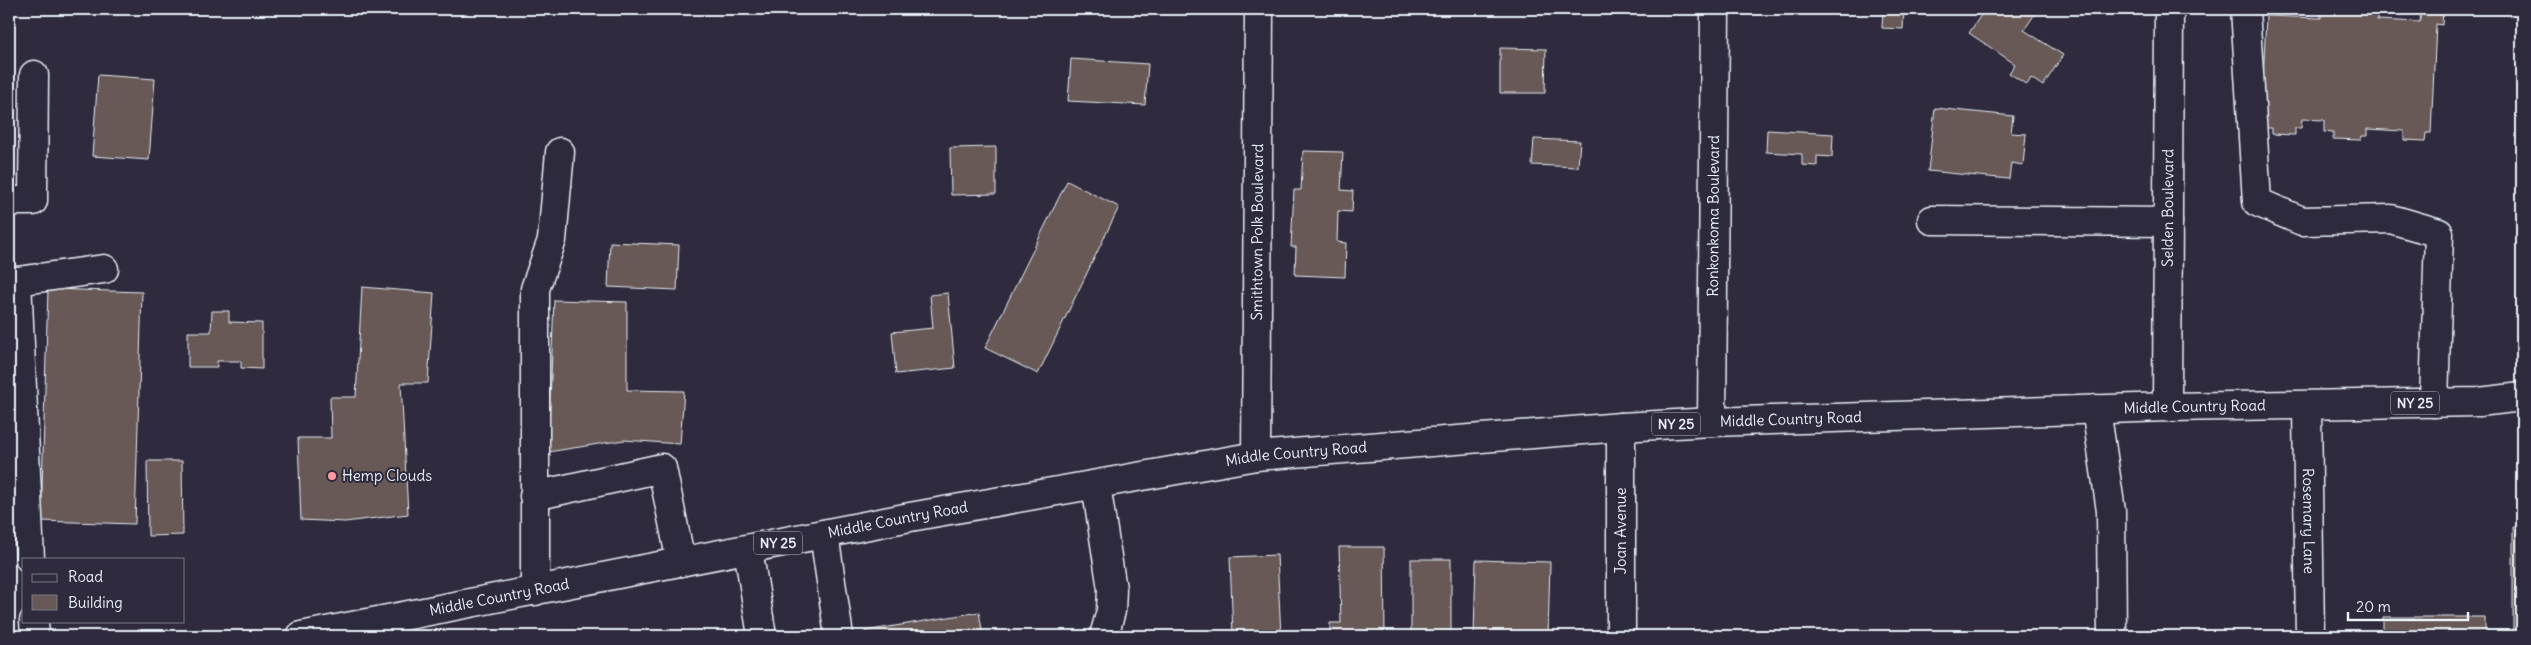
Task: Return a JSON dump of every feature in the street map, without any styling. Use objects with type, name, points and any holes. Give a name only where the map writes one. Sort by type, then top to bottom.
[{"type":"main road","name":"Smithtown Polk Boulevard","points":[[1256,456],[1259,9]]},
{"type":"main road","name":"Ronkonkoma Boulevard","points":[[1712,422],[1715,9]]},
{"type":"main road","name":"Selden Boulevard","points":[[2167,407],[2169,9]]},
{"type":"main road","points":[[2245,9],[2257,202],[2302,221],[2391,219],[2440,233],[2434,403]]},
{"type":"main road","points":[[9,200],[33,201],[34,75]]},
{"type":"main road","points":[[535,591],[535,289],[552,240],[560,152]]},
{"type":"main road","points":[[1932,220],[2168,222]]},
{"type":"main road","points":[[30,558],[13,281],[104,269]]},
{"type":"main road","name":"NY 25","points":[[2307,406],[2479,402],[2522,397]]},
{"type":"main road","name":"Middle Country Road","points":[[301,636],[824,534],[1256,456],[1621,426],[2096,409],[2307,406]]},
{"type":"main road","name":"Rosemary Lane","points":[[2307,406],[2310,636]]},
{"type":"main road","points":[[2096,409],[2111,511],[2112,636]]},
{"type":"main road","name":"Joan Avenue","points":[[1621,426],[1621,636]]},
{"type":"main road","points":[[534,496],[662,468],[681,562]]},
{"type":"main road","points":[[1096,485],[1112,589],[1111,611],[1104,636]]},
{"type":"main road","points":[[824,534],[839,634]]},
{"type":"main road","points":[[748,549],[762,636]]},
{"type":"main road","points":[[34,622],[35,636]]},
{"type":"building","points":[[1883,9],[1904,9],[1903,29],[1882,28]]},
{"type":"building","points":[[1985,9],[2027,9],[2035,14],[2024,30],[2063,55],[2043,86],[2031,78],[2027,85],[2009,73],[2015,64],[1969,33]]},
{"type":"building","points":[[2321,9],[2377,9],[2377,20],[2420,22],[2421,9],[2443,9],[2442,25],[2436,24],[2431,133],[2426,133],[2425,141],[2404,140],[2404,131],[2367,129],[2367,136],[2362,136],[2361,140],[2333,139],[2333,133],[2324,132],[2324,120],[2302,119],[2301,128],[2295,128],[2295,135],[2272,134],[2272,128],[2261,128],[2266,16],[2321,18]]},
{"type":"building","points":[[1500,48],[1546,49],[1545,93],[1500,93]]},
{"type":"building","points":[[1071,59],[1148,64],[1145,105],[1068,101]]},
{"type":"building","points":[[98,75],[155,79],[149,160],[92,156]]},
{"type":"building","points":[[1935,108],[2013,116],[2011,133],[2026,134],[2023,165],[2011,163],[2009,179],[1928,171]]},
{"type":"building","points":[[1767,130],[1833,134],[1832,157],[1817,156],[1817,166],[1802,165],[1802,154],[1766,152]]},
{"type":"building","points":[[1534,139],[1580,141],[1578,167],[1532,165]]},
{"type":"building","points":[[996,147],[996,194],[951,195],[950,148]]},
{"type":"building","points":[[1303,151],[1343,152],[1341,190],[1353,191],[1352,212],[1338,211],[1337,242],[1346,243],[1345,277],[1295,275],[1296,247],[1291,247],[1294,190],[1301,190]]},
{"type":"building","points":[[1067,181],[1119,207],[1038,374],[985,348]]},
{"type":"building","points":[[610,242],[679,245],[677,290],[608,287]]},
{"type":"building","points":[[362,287],[434,293],[428,383],[401,383],[408,514],[345,522],[301,520],[298,438],[331,438],[330,397],[356,397]]},
{"type":"building","points":[[48,289],[142,292],[135,524],[41,521]]},
{"type":"building","points":[[948,293],[955,368],[896,374],[892,332],[933,328],[930,295]]},
{"type":"building","points":[[554,300],[627,302],[627,390],[684,391],[680,444],[624,440],[548,452]]},
{"type":"building","points":[[212,311],[229,311],[229,322],[262,323],[262,369],[241,368],[241,361],[217,361],[217,367],[188,367],[188,332],[211,332]]},
{"type":"building","points":[[147,461],[182,461],[183,535],[148,536]]},
{"type":"building","points":[[2513,527],[2522,527],[2522,636],[2383,636],[2383,617],[2485,617],[2485,631],[2513,631]]},
{"type":"building","points":[[1339,547],[1384,547],[1385,636],[1330,636],[1330,623],[1341,623]]},
{"type":"building","points":[[1277,555],[1281,636],[1233,636],[1230,557]]},
{"type":"building","points":[[1411,559],[1451,559],[1451,635],[1411,635]]},
{"type":"building","points":[[1476,560],[1550,562],[1548,636],[1474,636]]},
{"type":"building","points":[[979,612],[983,636],[866,636],[865,631]]},
{"type":"place","name":"Hemp Clouds","points":[[332,476]]}]
